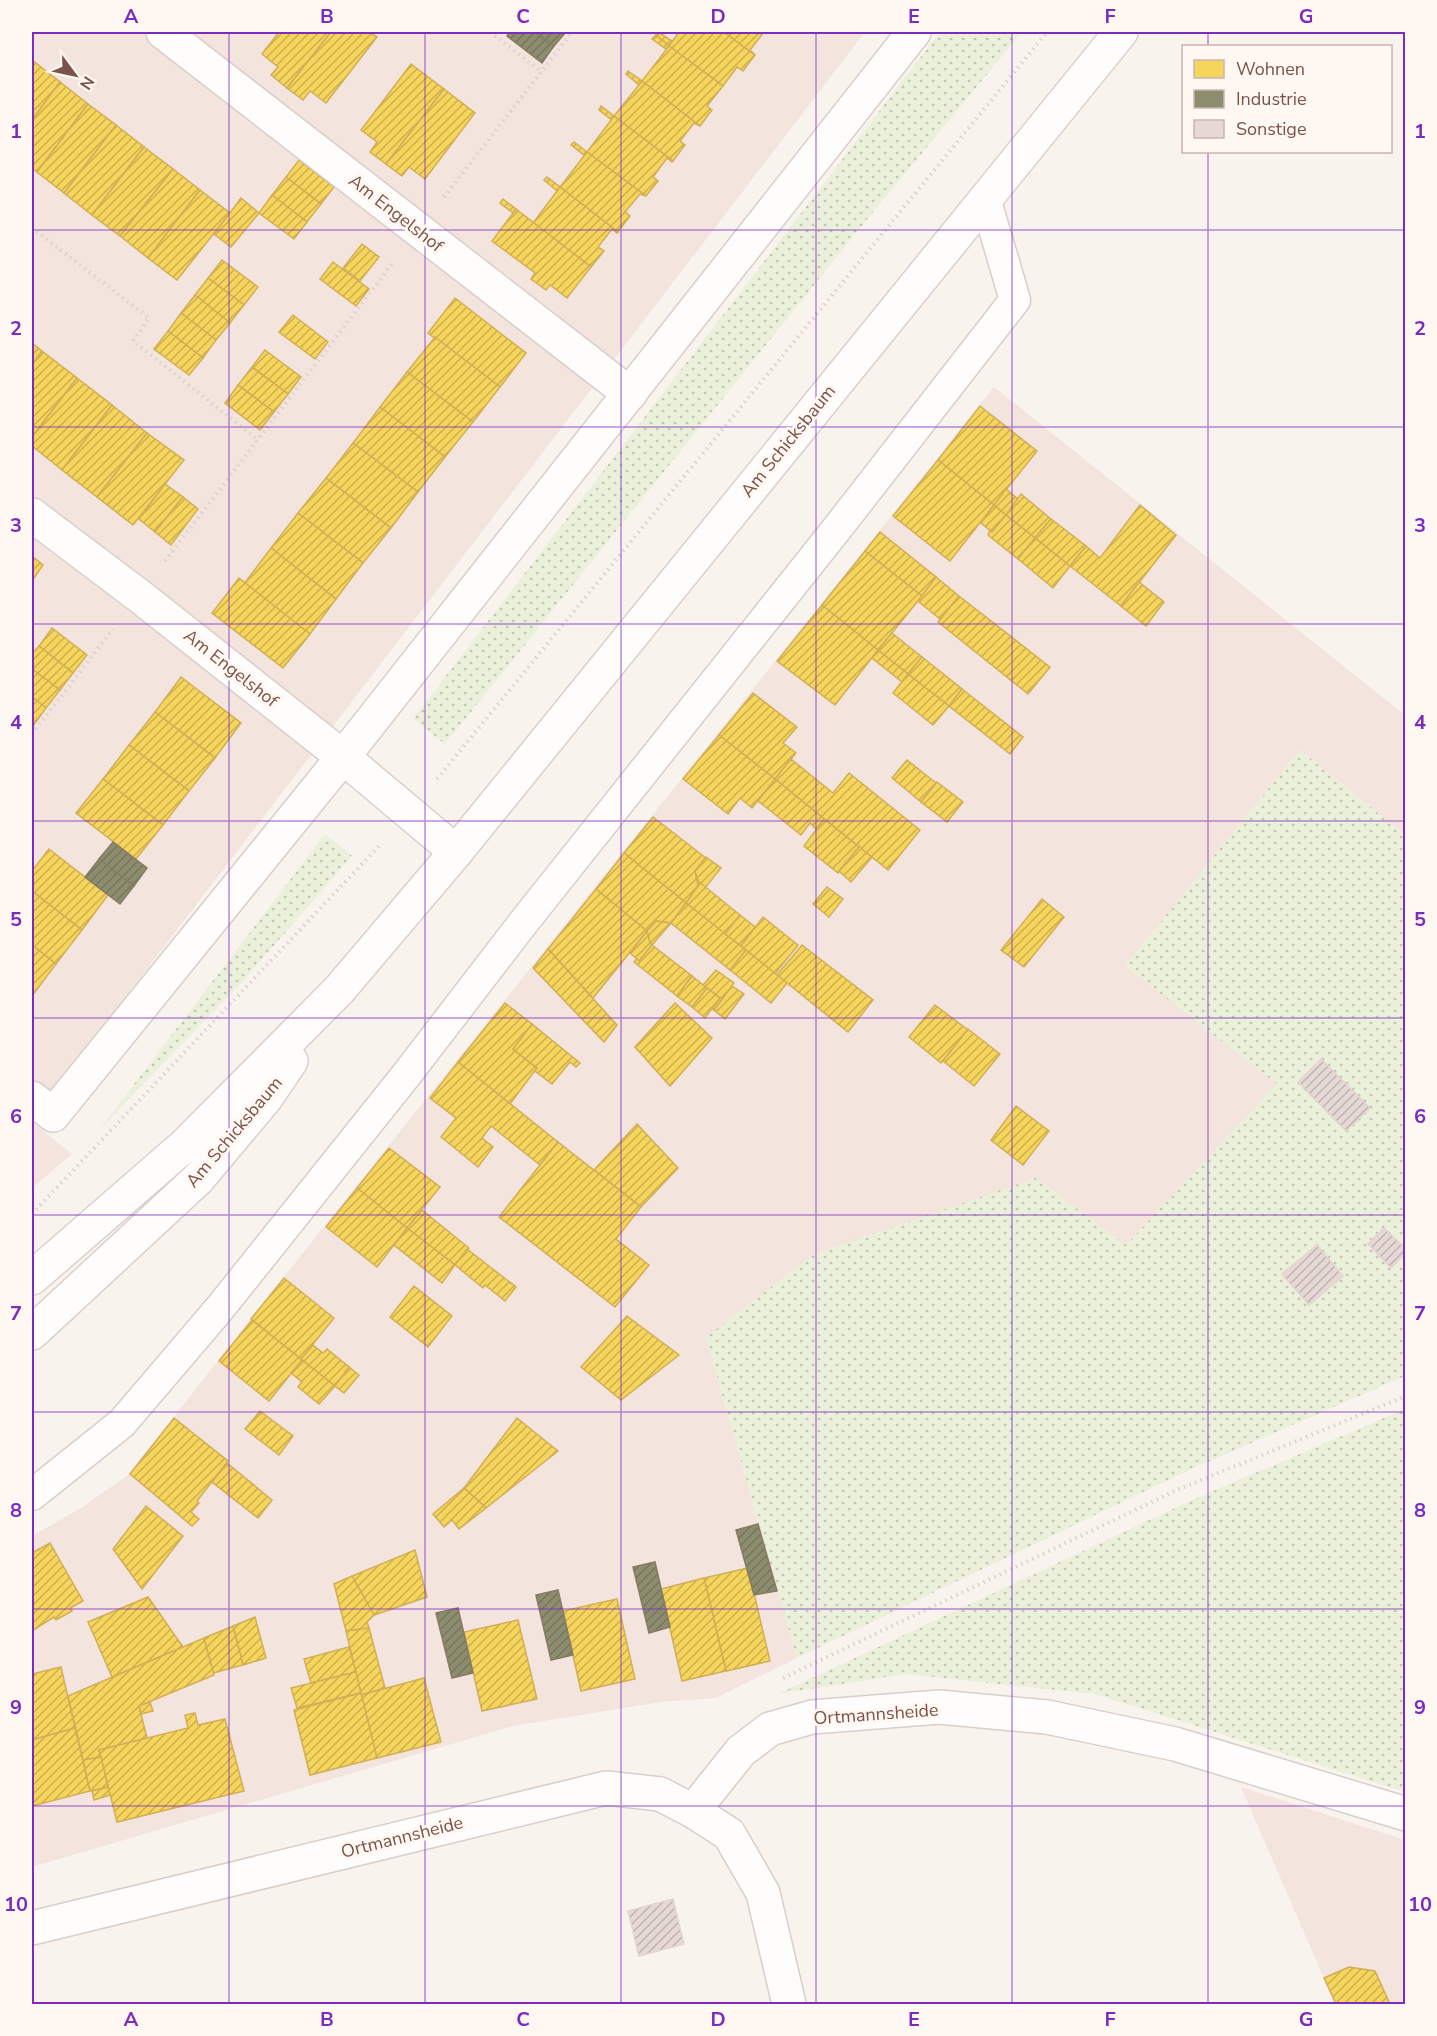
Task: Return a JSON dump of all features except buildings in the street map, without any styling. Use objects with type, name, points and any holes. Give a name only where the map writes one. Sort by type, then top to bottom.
[{"type":"street","name":"Am Engelshof","points":[[163,32],[630,394]]},
{"type":"street","points":[[42,1107],[344,757],[914,32]]},
{"type":"street","name":"Am Schicksbaum","points":[[32,1278],[185,1145],[339,990],[456,852],[1121,32]]},
{"type":"street","name":"Am Engelshof","points":[[32,515],[344,757]]},
{"type":"street","points":[[344,757],[456,852]]},
{"type":"street","name":"Am Schicksbaum","points":[[32,1333],[198,1179],[266,1098],[339,990]]},
{"type":"street","name":"Ortmannsheide","points":[[32,1928],[606,1788],[660,1794],[693,1811],[741,1751],[770,1729],[812,1717],[939,1707],[1047,1717],[1175,1744],[1406,1814]]},
{"type":"street","points":[[693,1811],[729,1834],[763,1893],[789,2004]]},
{"type":"lane","points":[[32,1495],[122,1423],[220,1308],[407,1074],[530,914],[832,535],[1015,300],[985,198]]},
{"type":"path","points":[[490,32],[542,72]]},
{"type":"path","points":[[32,734],[572,32]]},
{"type":"path","points":[[32,1214],[409,813],[1047,32]]},
{"type":"path","points":[[32,228],[149,318],[133,341],[257,439]]},
{"type":"path","points":[[770,1729],[769,1684],[1177,1490],[1406,1396]]},
{"type":"shaded area","points":[[32,32],[865,32],[32,1119]]},
{"type":"shaded area","points":[[994,387],[1405,715],[1405,835],[1300,750],[1126,966],[1277,1084],[1126,1246],[706,1337],[797,1658],[716,1698],[661,1702],[513,1726],[32,1867],[32,1536],[81,1508],[128,1475]]},
{"type":"shaded area","points":[[32,1122],[72,1154],[32,1188]]},
{"type":"shaded area","points":[[1241,1787],[1405,1840],[1405,2004],[1335,2004]]},
{"type":"green space","points":[[940,32],[1022,32],[851,239],[445,744],[413,719]]},
{"type":"green space","points":[[1300,750],[1405,835],[1405,1376],[1189,1470],[797,1658],[706,1337],[814,1254],[1036,1178],[1126,1245],[1277,1084],[1125,966]]},
{"type":"green space","points":[[325,834],[352,856],[242,982],[100,1129]]},
{"type":"green space","points":[[1405,1409],[1405,1792],[1095,1694],[905,1674],[778,1694],[1192,1500]]}]
